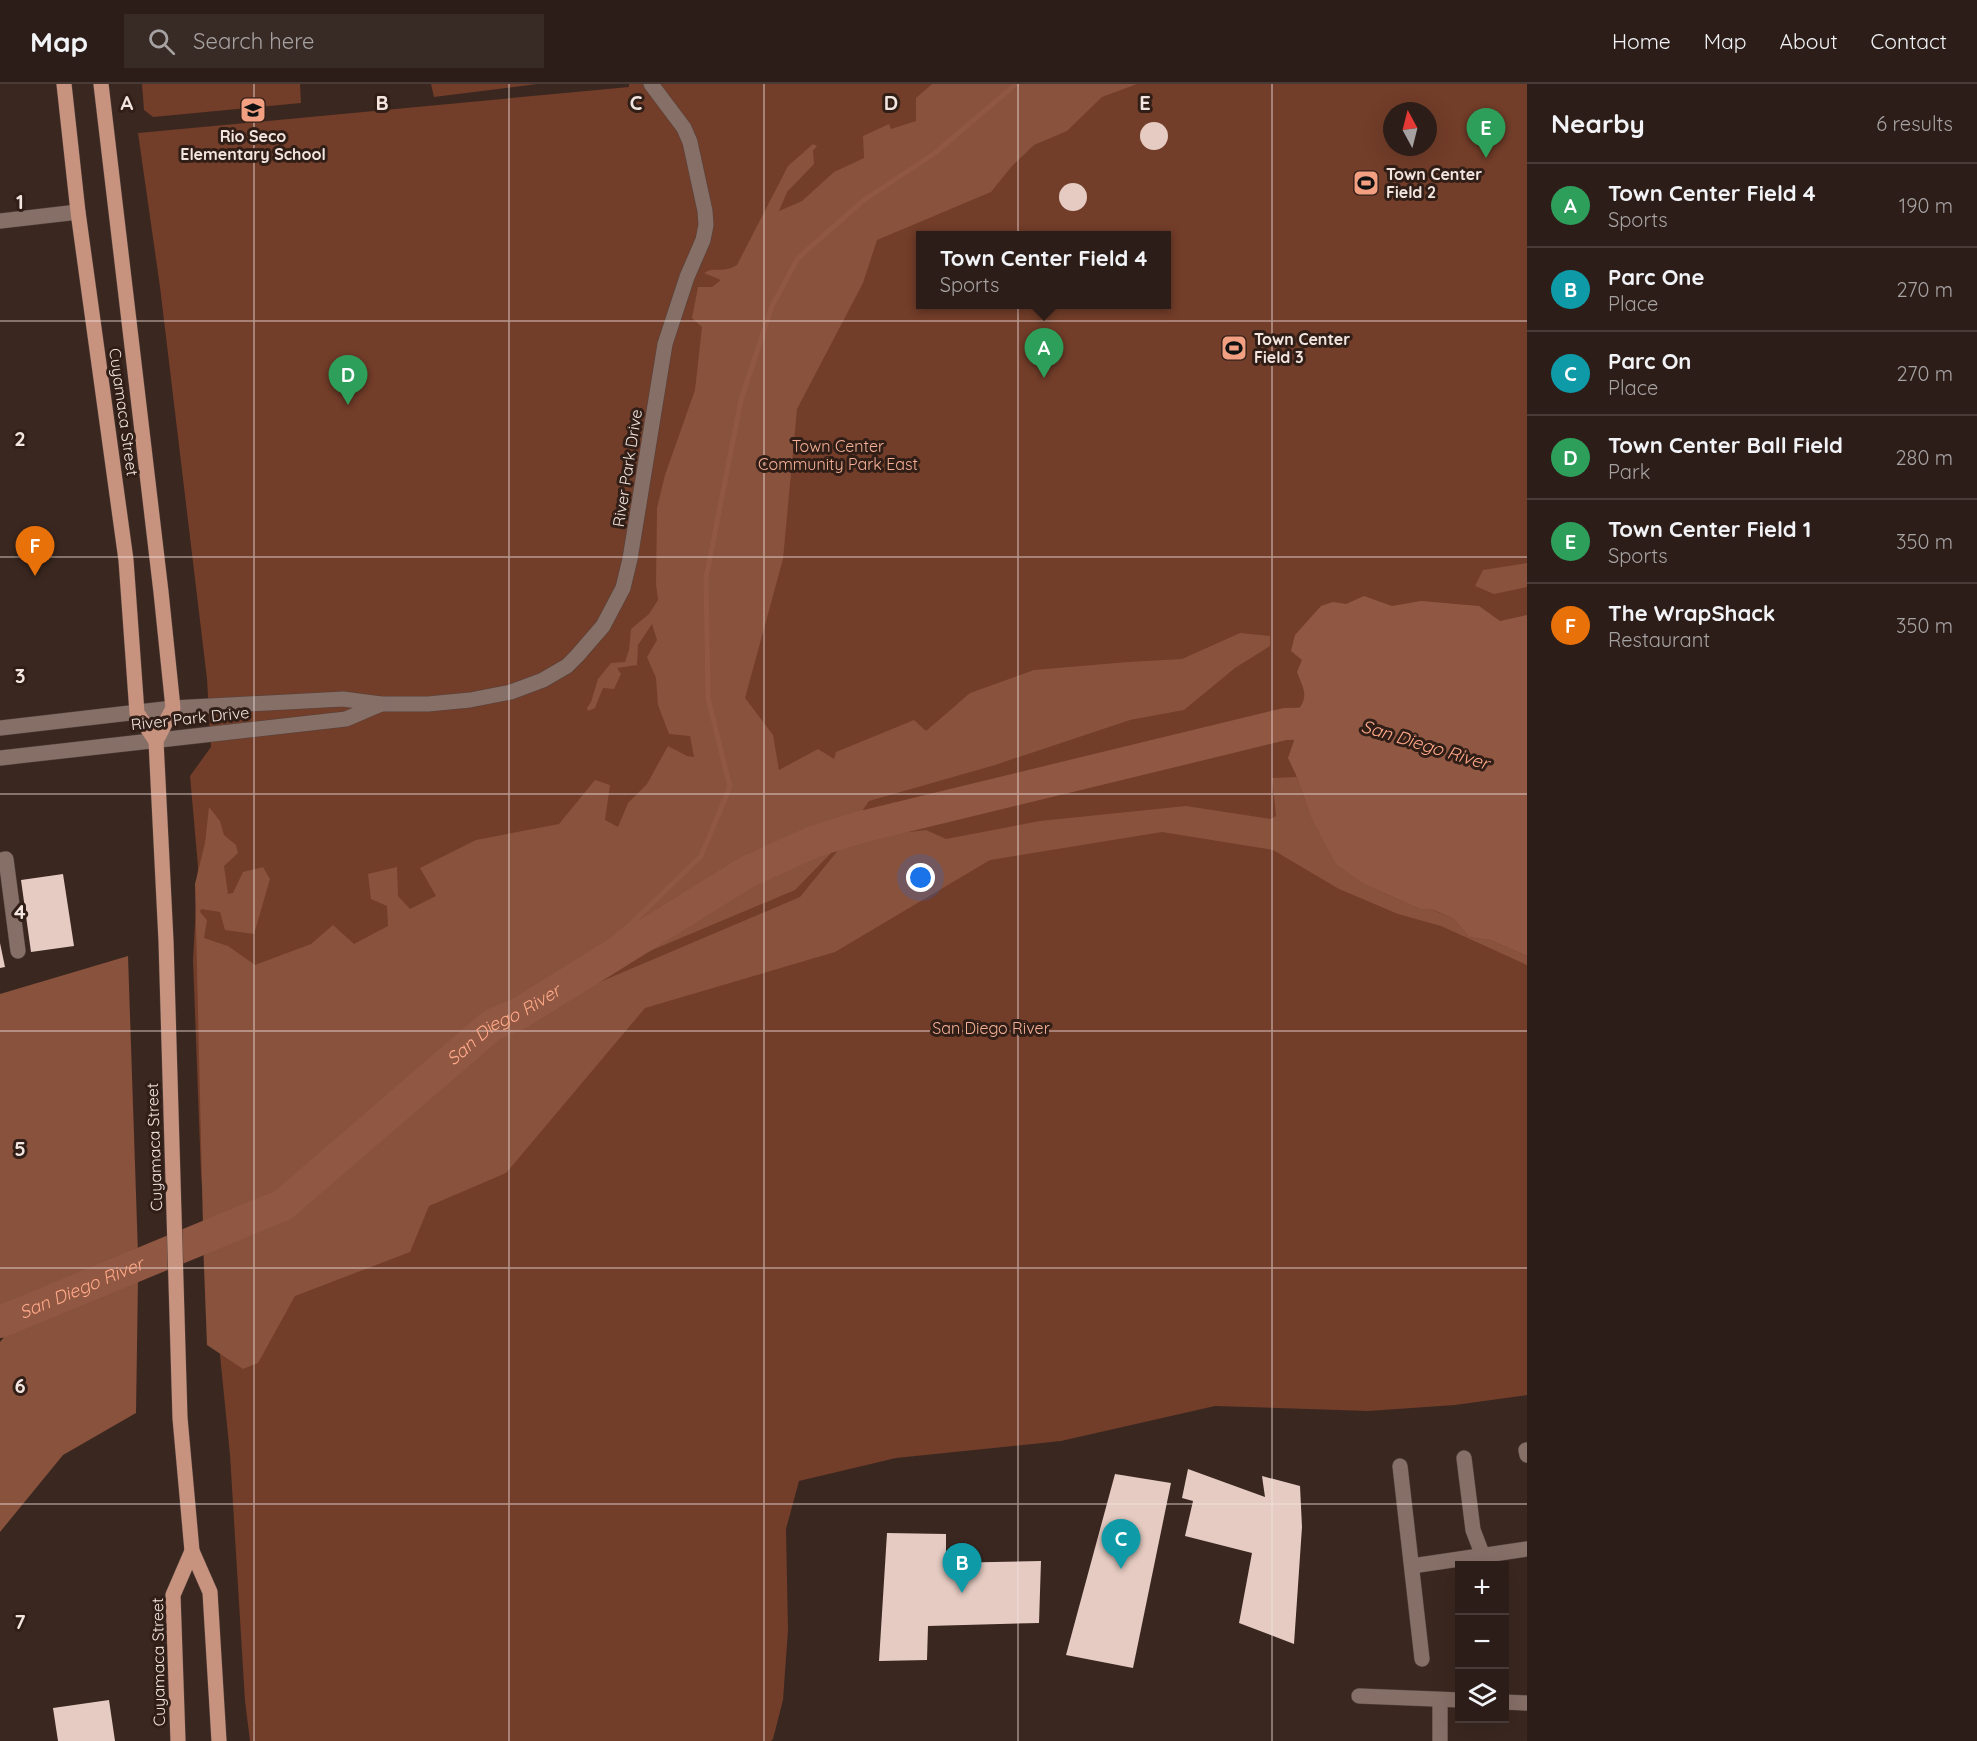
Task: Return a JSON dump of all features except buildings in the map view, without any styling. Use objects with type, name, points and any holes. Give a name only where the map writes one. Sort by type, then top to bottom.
[{"type":"main road","name":"Cuyamaca Street","points":[[64,84],[78,212],[126,560],[137,713]]},
{"type":"main road","name":"Cuyamaca Street","points":[[101,84],[173,708],[156,741],[165,941],[180,1418],[192,1551],[210,1592],[219,1741]]},
{"type":"main road","points":[[137,713],[156,741]]},
{"type":"main road","name":"Cuyamaca Street","points":[[178,1741],[173,1595],[192,1551]]},
{"type":"street","name":"River Park Drive","points":[[0,728],[173,708],[343,699],[381,704],[428,704],[470,700],[511,692],[543,680],[567,666],[603,626],[623,588],[630,559],[665,344],[687,277],[703,240],[706,225],[690,142],[684,128],[651,84]]},
{"type":"street","points":[[0,221],[78,212]]},
{"type":"street","name":"River Park Drive","points":[[0,758],[346,719],[381,704]]},
{"type":"street","points":[[0,860],[6,859],[18,951]]},
{"type":"street","points":[[1464,1458],[1476,1560]]},
{"type":"street","points":[[1400,1466],[1422,1659]]},
{"type":"street","points":[[1412,1566],[1476,1560],[1527,1549]]},
{"type":"street","points":[[1359,1696],[1455,1700]]},
{"type":"street","points":[[1440,1700],[1440,1741]]},
{"type":"street","points":[[1509,1702],[1527,1703]]},
{"type":"green space","points":[[142,84],[300,84],[301,103],[153,117],[144,110]]},
{"type":"green space","points":[[431,84],[537,84],[434,97]]},
{"type":"green space","name":"San Diego River","points":[[629,84],[1527,84],[1527,1395],[1455,1405],[1368,1411],[1215,1406],[1061,1441],[896,1458],[799,1481],[786,1529],[788,1630],[783,1700],[771,1741],[250,1741],[245,1701],[230,1455],[219,1345],[209,1278],[201,1174],[193,960],[198,867],[190,776],[211,747],[207,679],[160,287],[138,133],[629,87]]},
{"type":"shaded area","points":[[932,84],[1137,84],[1102,97],[1067,131],[1034,145],[1012,166],[991,192],[877,240],[863,283],[797,409],[783,559],[745,698],[773,735],[779,770],[818,749],[834,759],[836,752],[914,720],[926,731],[970,693],[1034,670],[1182,659],[1240,633],[1270,636],[1270,646],[1235,668],[1184,710],[1130,720],[995,765],[869,801],[837,847],[795,890],[486,1020],[279,1200],[203,1226],[195,884],[205,843],[209,807],[220,821],[224,835],[236,845],[238,853],[224,866],[228,894],[233,893],[243,872],[263,867],[270,879],[254,934],[225,930],[220,912],[201,909],[200,912],[207,920],[204,938],[228,946],[255,965],[311,944],[333,925],[354,944],[388,926],[387,906],[371,899],[368,874],[397,867],[398,896],[410,909],[436,896],[420,868],[476,840],[559,824],[595,780],[610,785],[605,820],[618,827],[628,803],[647,784],[668,746],[687,756],[694,757],[690,736],[669,734],[658,705],[656,678],[647,657],[657,640],[652,624],[638,645],[637,665],[617,668],[621,674],[614,689],[603,688],[595,708],[588,711],[587,708],[598,679],[611,663],[625,662],[631,629],[649,614],[658,600],[656,584],[657,508],[665,475],[695,390],[702,327],[692,318],[698,287],[712,287],[721,280],[704,273],[737,265],[788,166],[813,144],[817,146],[813,151],[814,164],[787,192],[779,211],[802,201],[834,172],[864,158],[863,136],[889,124],[891,129],[916,121],[916,98]]},
{"type":"shaded area","points":[[1527,563],[1527,587],[1494,594],[1475,586],[1483,570]]},
{"type":"shaded area","points":[[1297,777],[1310,815],[1366,885],[1420,909],[1433,910],[1454,919],[1469,937],[1490,940],[1527,956],[1527,965],[1441,926],[1398,914],[1339,889],[1273,850],[1162,832],[990,860],[835,952],[645,1008],[506,1173],[429,1206],[410,1252],[295,1296],[258,1363],[243,1369],[207,1345],[203,1241],[286,1208],[494,1027],[800,897],[844,843],[858,838],[926,830],[946,839],[1040,821],[1186,806],[1271,819],[1276,816],[1272,778]]},
{"type":"shaded area","points":[[128,956],[138,1254],[0,1311],[0,994]]},
{"type":"shaded area","points":[[138,1278],[136,1413],[63,1455],[0,1532],[0,1342],[7,1334]]},
{"type":"water","points":[[1364,596],[1392,606],[1421,601],[1479,606],[1500,621],[1527,615],[1527,956],[1490,940],[1469,937],[1454,919],[1434,910],[1420,909],[1366,885],[1336,864],[1310,815],[1288,758],[1298,729],[1295,714],[1304,698],[1297,672],[1302,660],[1291,651],[1295,635],[1321,606],[1333,602],[1346,604]]},
{"type":"waterway","points":[[520,1013],[629,926],[701,856],[730,787],[708,698],[706,578],[741,400],[772,306],[798,258],[864,200],[935,153],[1016,84]]},
{"type":"waterway","name":"San Diego River","points":[[0,1322],[283,1205],[492,1025],[520,1013],[747,872],[813,842],[857,828],[1285,724],[1339,723]]},
{"type":"place","name":"Rio Seco Elementary School","points":[[253,110]]},
{"type":"place","name":"Town Center Field 1","points":[[1486,158]]},
{"type":"place","name":"Town Center Field 2","points":[[1366,183]]},
{"type":"place","name":"Town Center Field 3","points":[[1234,348]]},
{"type":"place","name":"Town Center Field 4","points":[[1044,378]]},
{"type":"place","name":"Town Center Ball Field","points":[[348,405]]},
{"type":"place","name":"The WrapShack","points":[[35,576]]},
{"type":"place","name":"Parc On","points":[[1121,1569]]},
{"type":"place","name":"Parc One","points":[[962,1593]]},
{"type":"park label","name":"Town Center Community Park East","points":[[838,455]]}]
